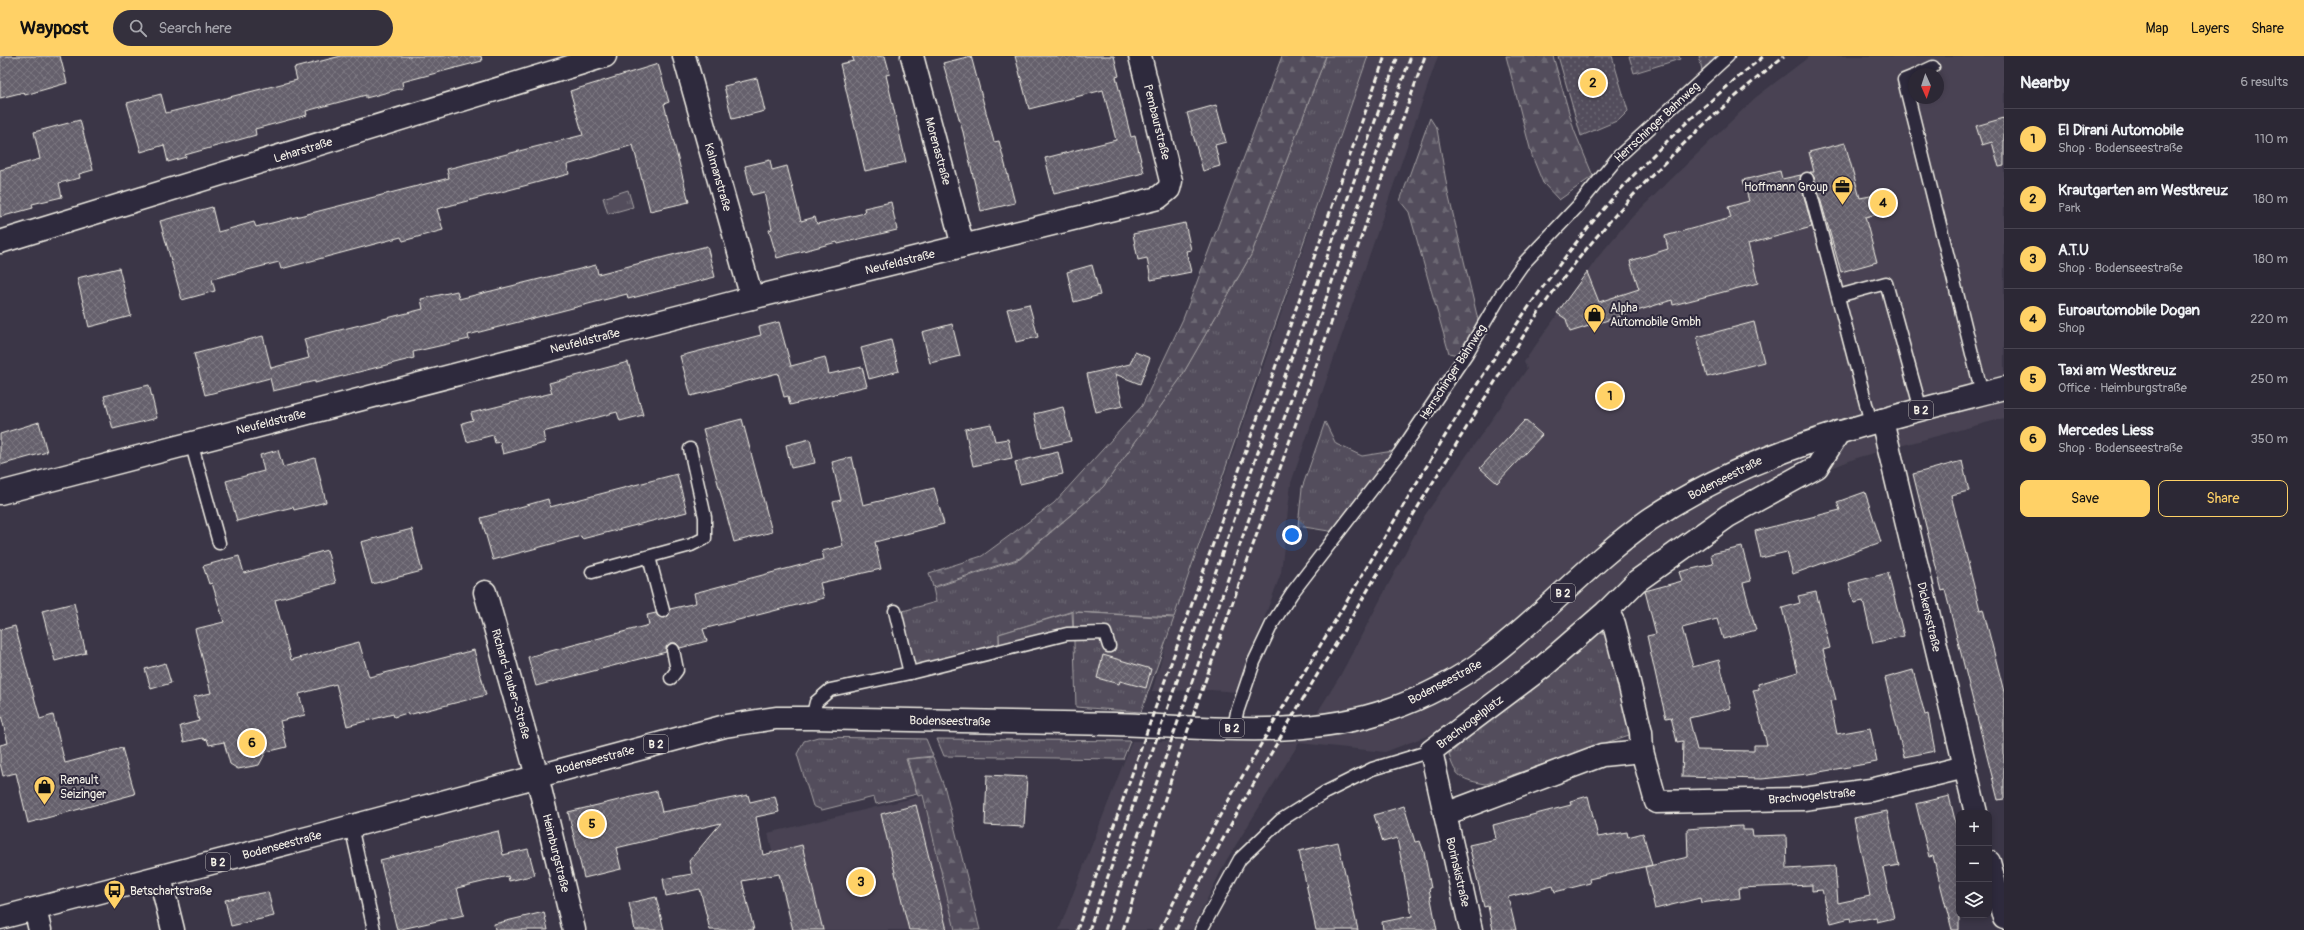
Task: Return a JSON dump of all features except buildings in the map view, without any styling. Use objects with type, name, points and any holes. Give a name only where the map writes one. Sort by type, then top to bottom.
[{"type":"street","name":"Leharstraße","points":[[0,242],[605,56]]},
{"type":"street","name":"Kalmanstraße","points":[[684,56],[752,298]]},
{"type":"street","name":"Morenastraße","points":[[912,56],[963,246]]},
{"type":"street","name":"Pembaurstraße","points":[[1140,56],[1170,174],[1171,181],[1169,189]]},
{"type":"street","name":"Neufeldstraße","points":[[0,493],[191,442],[752,298],[1121,208],[1158,198],[1169,189]]},
{"type":"street","name":"Bodenseestraße","points":[[0,918],[160,877],[732,724],[776,718],[812,718],[1234,728],[1305,727],[1356,720],[1426,695],[1485,661],[1539,616],[1599,559],[1649,521],[1706,485],[1759,460],[1839,432],[2004,388]]},
{"type":"street","name":"Dickensstraße","points":[[1877,422],[1975,810]]},
{"type":"street","points":[[1445,814],[1602,755],[1642,751],[1641,732],[1626,670],[1614,624],[1607,611],[1637,581],[1728,516],[1817,467],[1839,432]]},
{"type":"street","name":"Richard-Tauber-Straße","points":[[485,592],[537,776]]},
{"type":"street","name":"Brachvogelplatz","points":[[1445,814],[1431,752],[1544,666],[1607,611]]},
{"type":"street","name":"Brachvogelstraße","points":[[1642,751],[1656,802],[1803,799],[1871,790],[1965,767]]},
{"type":"street","name":"Heimburgstraße","points":[[537,776],[574,930]]},
{"type":"street","name":"Borinskistraße","points":[[1445,814],[1471,930]]},
{"type":"street","points":[[1992,873],[2004,918]]},
{"type":"street","points":[[160,877],[173,930]]},
{"type":"street","points":[[35,909],[40,930]]},
{"type":"lane","name":"Herrschinger Bahnweg","points":[[1234,728],[1237,712],[1254,662],[1272,624],[1292,593],[1399,454],[1467,353],[1501,295],[1522,265],[1577,207],[1619,156],[1728,56]]},
{"type":"lane","points":[[1908,78],[1904,80],[1908,96]]},
{"type":"lane","points":[[1910,104],[1982,394]]},
{"type":"lane","points":[[1806,179],[1838,296],[1877,422]]},
{"type":"lane","points":[[1838,296],[1886,283],[1921,410]]},
{"type":"lane","points":[[191,442],[219,542]]},
{"type":"lane","points":[[592,572],[691,545],[705,538],[706,517],[690,449]]},
{"type":"lane","points":[[649,557],[663,612]]},
{"type":"lane","points":[[895,611],[910,673]]},
{"type":"lane","points":[[812,718],[816,702],[830,690],[910,673],[1067,634],[1105,633],[1109,646]]},
{"type":"lane","points":[[671,678],[678,670],[673,650]]},
{"type":"lane","points":[[1201,930],[1240,859],[1281,820],[1324,793],[1372,769],[1431,752]]},
{"type":"lane","points":[[351,826],[374,930]]},
{"type":"shaded area","points":[[1368,56],[1438,56],[1291,483],[1281,573],[1237,692],[1211,690],[1152,691],[1174,618],[1258,382]]},
{"type":"shaded area","points":[[1810,56],[2004,56],[2004,418],[1859,457],[1717,514],[1504,690],[1445,729],[1385,752],[1299,743],[1226,861],[1192,930],[1059,930],[1132,741],[1299,742],[1340,676],[1425,515],[1527,369],[1524,362],[1598,257],[1629,220],[1755,98]]},
{"type":"shaded area","points":[[922,796],[955,930],[791,930],[768,833]]},
{"type":"green space","points":[[1282,56],[1326,56],[1251,255],[1180,379],[1103,487],[1020,558],[933,587],[929,573],[982,556],[1054,503],[1142,406],[1183,319]]},
{"type":"green space","points":[[1326,56],[1368,56],[1174,617],[1076,612],[1174,618],[1141,712],[1076,707],[1073,611],[999,634],[999,650],[916,670],[910,666],[899,612],[936,602],[933,588],[1020,559],[1103,487],[1180,379],[1251,255]]},
{"type":"green space","points":[[1506,56],[1553,56],[1574,130],[1593,176],[1559,200],[1543,183],[1532,156]]},
{"type":"green space","points":[[1558,56],[1612,56],[1628,111],[1619,120],[1581,136]]},
{"type":"green space","points":[[1629,56],[1679,56],[1680,59],[1634,73]]},
{"type":"green space","points":[[1699,56],[1720,56],[1702,70]]},
{"type":"green space","points":[[1430,118],[1437,129],[1448,193],[1479,324],[1458,355],[1449,353],[1409,212],[1400,201]]},
{"type":"green space","points":[[628,190],[633,207],[608,214],[603,198]]},
{"type":"green space","points":[[1325,422],[1336,444],[1362,456],[1393,451],[1335,532],[1298,526],[1302,488]]},
{"type":"green space","points":[[1072,612],[1073,630],[1000,650],[999,634]]},
{"type":"green space","points":[[1595,632],[1607,635],[1632,734],[1486,784],[1471,781],[1457,773],[1451,762],[1449,754]]},
{"type":"green space","points":[[818,737],[926,739],[933,756],[906,759],[917,794],[876,804],[874,797],[822,810],[813,806],[797,754],[804,741]]},
{"type":"green space","points":[[937,739],[1130,741],[1123,759],[1113,759],[944,756]]},
{"type":"green space","points":[[933,757],[945,789],[980,930],[955,930],[923,795],[918,796],[907,759]]},
{"type":"railway","points":[[1077,930],[1385,56]]},
{"type":"railway","points":[[1089,930],[1398,56]]},
{"type":"railway","points":[[1105,930],[1411,56]]},
{"type":"railway","points":[[1123,930],[1176,764],[1425,56]]},
{"type":"railway","points":[[1160,930],[1204,844],[1276,719],[1435,452],[1494,358],[1525,313],[1591,224],[1630,179],[1695,115],[1764,56]]},
{"type":"railway","points":[[1176,930],[1222,840],[1297,708],[1432,484],[1543,306],[1576,261],[1631,198],[1689,138],[1784,56]]},
{"type":"place","name":"Krautgarten am Westkreuz","points":[[1593,83]]},
{"type":"place","name":"Euroautomobile Dogan","points":[[1883,203]]},
{"type":"place","name":"Hoffmann Group","points":[[1843,206]]},
{"type":"place","name":"Alpha Automobile Gmbh","points":[[1595,334]]},
{"type":"place","name":"El Dirani Automobile","points":[[1610,396]]},
{"type":"place","name":"Mercedes Liess","points":[[252,743]]},
{"type":"place","name":"Renault Seizinger","points":[[44,806]]},
{"type":"place","name":"Taxi am Westkreuz","points":[[592,824]]},
{"type":"place","name":"A.T.U","points":[[861,882]]},
{"type":"place","name":"Betschartstraße","points":[[115,910]]}]
